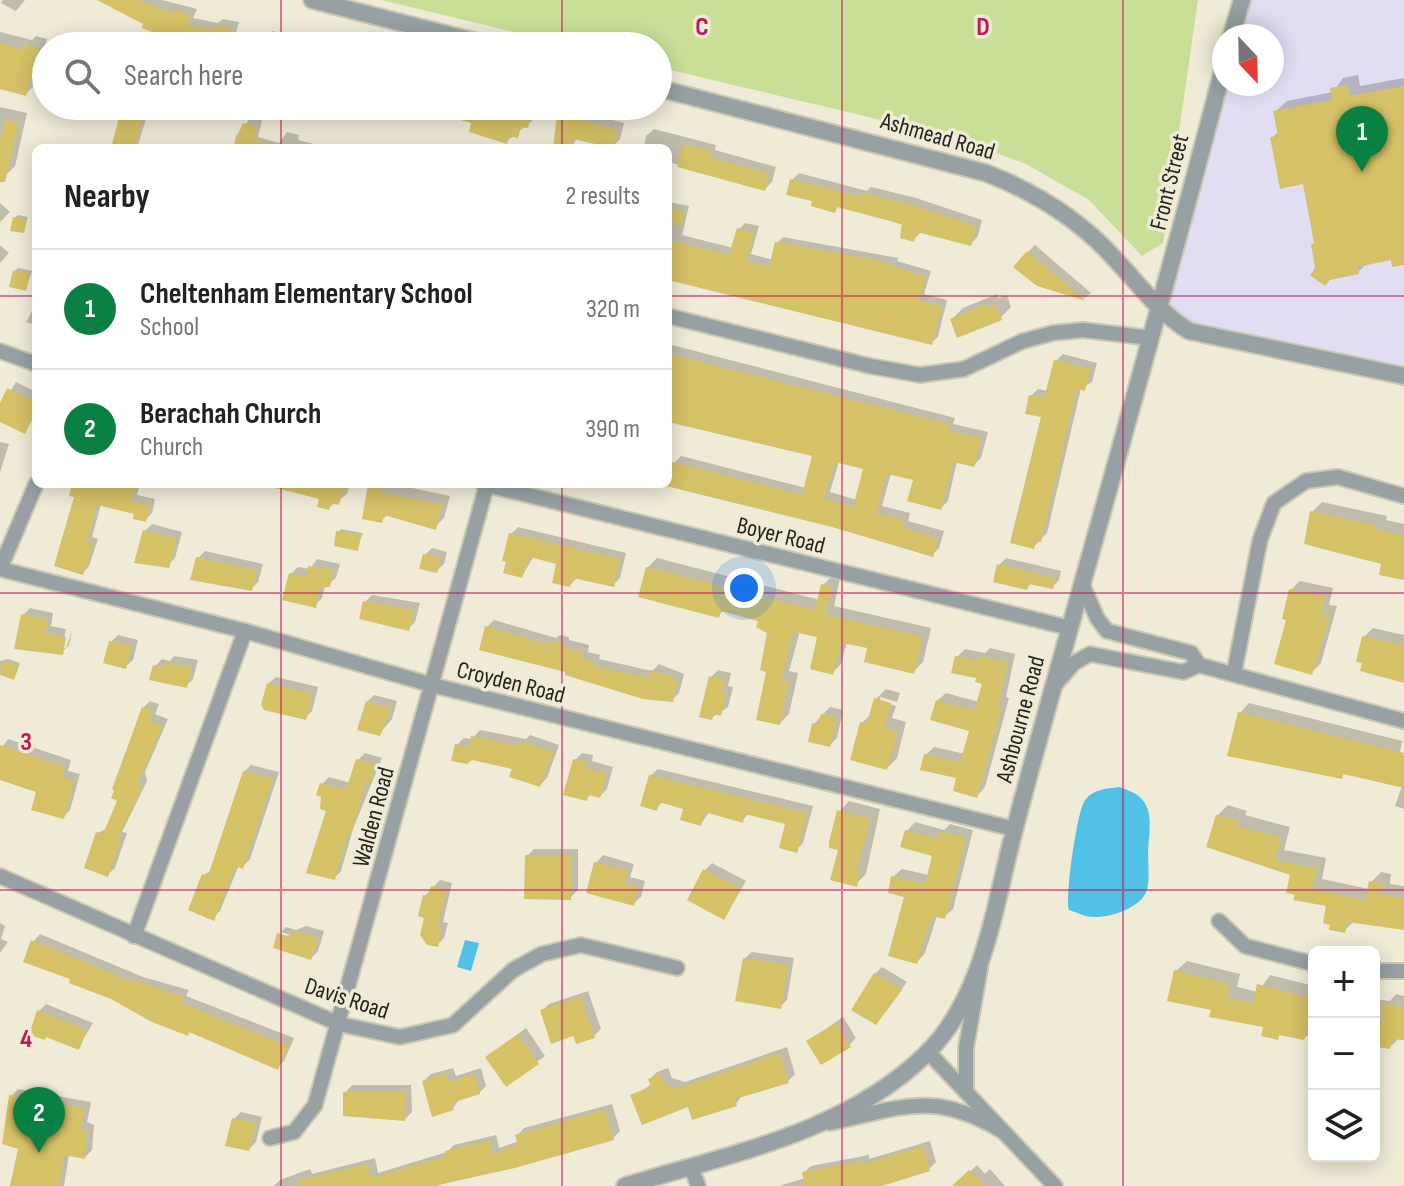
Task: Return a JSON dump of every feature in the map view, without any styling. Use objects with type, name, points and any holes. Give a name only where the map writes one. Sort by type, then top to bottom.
[{"type":"street","points":[[312,0],[438,32]]},
{"type":"street","points":[[1235,24],[1242,0]]},
{"type":"street","name":"Ashmead Road","points":[[672,92],[941,160],[1018,185],[1091,235],[1160,312]]},
{"type":"street","name":"Front Street","points":[[1160,312],[1216,96]]},
{"type":"street","points":[[1160,312],[1189,331],[1221,340],[1404,376]]},
{"type":"street","name":"Ashbourne Road","points":[[625,1186],[818,1125],[868,1101],[928,1052],[962,1004],[982,956],[1014,829],[1160,312]]},
{"type":"street","points":[[672,317],[870,366],[920,375],[964,369],[1023,341],[1053,333],[1083,330],[1151,338]]},
{"type":"street","points":[[0,351],[32,363]]},
{"type":"street","points":[[1234,673],[1260,540],[1274,503],[1306,481],[1338,477],[1404,496]]},
{"type":"street","points":[[0,569],[34,488]]},
{"type":"street","name":"Walden Road","points":[[270,1138],[294,1132],[315,1105],[484,488]]},
{"type":"street","name":"Boyer Road","points":[[501,488],[1070,628]]},
{"type":"street","name":"Croyden Road","points":[[0,569],[245,631],[432,685],[1014,829]]},
{"type":"street","points":[[1083,586],[1097,618],[1107,631],[1191,653],[1199,665]]},
{"type":"street","points":[[134,936],[245,631]]},
{"type":"street","points":[[1053,688],[1074,663],[1090,654],[1183,672],[1199,665],[1404,721]]},
{"type":"street","name":"Davis Road","points":[[0,876],[339,1024],[400,1037],[453,1025],[513,970],[542,954],[581,945],[677,968]]},
{"type":"street","points":[[1219,921],[1245,946],[1308,962]]},
{"type":"street","points":[[966,1091],[966,1048],[982,956]]},
{"type":"street","points":[[1380,971],[1404,971]]},
{"type":"street","points":[[928,1052],[1055,1186]]},
{"type":"street","points":[[818,1125],[925,1104],[972,1113],[1004,1132]]},
{"type":"street","points":[[691,1166],[698,1186]]},
{"type":"shaded area","points":[[1242,0],[1404,0],[1404,376],[1221,339],[1160,312],[1221,96],[1284,96],[1284,24],[1235,24]]},
{"type":"green space","points":[[381,0],[1198,0],[1163,243],[1142,256],[1089,200],[1026,164],[953,137],[672,70],[672,32],[515,32]]},
{"type":"water","points":[[1119,787],[1140,797],[1148,812],[1147,890],[1138,902],[1124,911],[1108,916],[1087,916],[1069,910],[1068,902],[1075,836],[1082,807],[1088,796],[1100,790]]},
{"type":"water","points":[[465,940],[479,943],[471,971],[457,967]]},
{"type":"building","points":[[97,0],[139,0],[171,13],[176,10],[191,16],[187,25],[213,30],[214,25],[233,29],[232,32],[152,32],[142,28],[143,24]]},
{"type":"building","points":[[0,43],[23,50],[25,44],[32,46],[32,74],[26,96],[0,89]]},
{"type":"building","points":[[1347,85],[1350,96],[1404,86],[1404,265],[1392,267],[1391,260],[1358,267],[1359,274],[1330,280],[1325,286],[1310,275],[1315,268],[1311,244],[1314,243],[1303,184],[1280,189],[1270,137],[1278,136],[1273,111],[1332,100],[1330,88]]},
{"type":"building","points":[[5,119],[19,123],[5,182],[0,182],[0,140]]},
{"type":"building","points":[[118,120],[142,120],[136,144],[112,144]]},
{"type":"building","points":[[460,120],[530,120],[528,128],[521,127],[518,138],[509,136],[507,144],[469,132],[471,123]]},
{"type":"building","points":[[556,120],[580,120],[618,130],[614,144],[573,139],[572,144],[553,144]]},
{"type":"building","points":[[243,123],[257,127],[254,140],[268,143],[268,144],[234,144]]},
{"type":"building","points":[[683,144],[711,151],[709,157],[770,174],[765,191],[677,167]]},
{"type":"building","points":[[790,179],[861,197],[862,193],[908,204],[969,223],[976,227],[971,246],[917,232],[914,242],[900,238],[902,224],[837,207],[835,213],[811,206],[812,201],[786,195]]},
{"type":"building","points":[[672,209],[684,212],[681,225],[672,224]]},
{"type":"building","points":[[13,217],[27,220],[24,233],[10,231]]},
{"type":"building","points":[[737,228],[754,233],[746,261],[769,267],[775,242],[876,260],[926,277],[919,300],[942,306],[932,345],[672,281],[673,241],[729,255]]},
{"type":"building","points":[[1027,251],[1086,301],[1037,286],[1013,267]]},
{"type":"building","points":[[13,270],[30,273],[26,291],[9,287]]},
{"type":"building","points":[[986,304],[987,308],[995,305],[1002,320],[957,338],[950,319]]},
{"type":"building","points":[[672,355],[949,424],[948,430],[982,439],[974,467],[953,462],[941,510],[907,501],[913,480],[887,474],[876,513],[904,520],[902,528],[938,538],[933,557],[832,527],[672,487],[672,462],[802,495],[812,456],[672,423]],"holes":[[[835,462],[863,469],[853,507],[824,499]]]},
{"type":"building","points":[[1054,360],[1091,369],[1085,391],[1077,389],[1041,542],[1036,541],[1034,549],[1010,543],[1041,417],[1025,414],[1029,395],[1044,398]]},
{"type":"building","points":[[7,388],[32,400],[32,419],[25,434],[0,422],[0,403]]},
{"type":"building","points":[[71,488],[135,488],[132,501],[150,505],[146,522],[133,519],[134,514],[97,505],[87,543],[93,545],[83,575],[54,566],[74,497],[69,496]]},
{"type":"building","points":[[277,488],[344,488],[339,505],[331,503],[329,510],[317,507],[319,499]]},
{"type":"building","points":[[367,488],[381,488],[380,492],[442,505],[436,530],[384,515],[382,523],[362,519]]},
{"type":"building","points":[[1310,511],[1378,526],[1377,530],[1404,536],[1404,580],[1379,575],[1381,564],[1304,544]]},
{"type":"building","points":[[143,530],[177,539],[169,568],[134,563]]},
{"type":"building","points":[[336,531],[361,535],[358,551],[334,546]]},
{"type":"building","points":[[509,533],[620,559],[614,587],[573,578],[570,587],[552,583],[556,564],[530,557],[522,578],[503,573],[506,562],[502,561]]},
{"type":"building","points":[[423,554],[441,558],[437,573],[419,569]]},
{"type":"building","points":[[196,557],[257,571],[252,591],[190,580]]},
{"type":"building","points":[[997,564],[1055,578],[1053,589],[1029,584],[1027,590],[993,582]]},
{"type":"building","points":[[308,566],[334,570],[330,587],[320,588],[316,608],[282,600],[289,573],[306,577]]},
{"type":"building","points":[[646,567],[815,610],[821,584],[832,587],[826,615],[923,637],[914,674],[864,662],[867,648],[842,643],[833,675],[810,669],[817,637],[794,632],[781,680],[789,682],[780,725],[756,720],[766,672],[760,670],[767,633],[756,627],[758,621],[721,611],[719,618],[638,597]]},
{"type":"building","points":[[1289,589],[1325,597],[1321,614],[1330,615],[1312,675],[1274,664],[1286,620],[1282,619]]},
{"type":"building","points":[[363,601],[414,610],[409,631],[359,619]]},
{"type":"building","points":[[21,614],[48,620],[45,633],[66,637],[63,655],[14,649]]},
{"type":"building","points":[[485,626],[550,645],[551,641],[564,644],[563,647],[583,652],[582,659],[594,662],[593,666],[648,678],[650,670],[669,675],[678,681],[673,702],[643,699],[565,675],[565,672],[479,650]]},
{"type":"building","points":[[1362,636],[1404,646],[1404,683],[1360,671],[1362,663],[1356,662]]},
{"type":"building","points":[[109,641],[132,646],[126,669],[103,663]]},
{"type":"building","points":[[955,656],[978,661],[979,656],[1008,662],[998,706],[1002,707],[977,798],[953,791],[956,778],[920,770],[924,754],[960,763],[969,731],[930,720],[936,700],[974,711],[982,684],[975,682],[976,678],[951,673]]},
{"type":"building","points":[[3,661],[19,666],[14,680],[0,675]]},
{"type":"building","points":[[165,663],[192,667],[187,688],[149,680],[153,665],[164,668]]},
{"type":"building","points":[[709,676],[725,680],[722,693],[727,694],[721,716],[714,714],[712,720],[699,717]]},
{"type":"building","points":[[267,683],[312,694],[306,720],[264,710],[261,705]]},
{"type":"building","points":[[874,698],[891,703],[884,728],[898,732],[887,770],[850,760],[860,722],[867,724]]},
{"type":"building","points":[[366,701],[391,708],[380,736],[357,730]]},
{"type":"building","points":[[142,707],[153,711],[150,721],[163,726],[138,781],[141,790],[117,839],[121,840],[108,877],[84,868],[96,832],[103,834],[117,801],[111,798],[112,789]]},
{"type":"building","points":[[1238,712],[1404,753],[1404,788],[1343,774],[1342,779],[1227,756]]},
{"type":"building","points":[[821,714],[837,717],[830,747],[808,742],[812,723],[818,725]]},
{"type":"building","points":[[471,736],[520,746],[521,741],[553,752],[540,787],[509,777],[512,769],[472,760],[467,764],[451,761],[455,744],[469,747]]},
{"type":"building","points":[[0,745],[65,767],[62,778],[74,781],[64,819],[31,810],[36,792],[0,780]]},
{"type":"building","points":[[356,759],[376,765],[370,785],[366,783],[351,834],[348,833],[335,880],[306,873],[326,811],[320,809],[321,797],[316,795],[320,783],[346,790]]},
{"type":"building","points":[[573,759],[587,762],[586,768],[607,774],[600,798],[588,795],[587,801],[563,795]]},
{"type":"building","points":[[243,771],[273,779],[243,869],[236,866],[214,921],[188,910],[202,874],[208,876]]},
{"type":"building","points":[[649,775],[807,813],[797,853],[779,848],[785,824],[745,814],[743,823],[705,812],[701,826],[680,820],[683,809],[659,802],[657,811],[640,806]]},
{"type":"building","points":[[837,810],[871,819],[856,871],[860,872],[857,887],[830,880],[838,850],[829,848]]},
{"type":"building","points":[[1216,815],[1238,821],[1236,826],[1281,837],[1275,860],[1317,868],[1313,889],[1365,900],[1369,881],[1382,884],[1380,894],[1404,898],[1404,930],[1347,922],[1345,933],[1329,930],[1330,925],[1323,923],[1326,906],[1293,900],[1295,895],[1286,893],[1290,875],[1206,847]]},
{"type":"building","points":[[905,830],[938,839],[940,831],[966,838],[945,919],[932,916],[917,964],[888,956],[904,897],[888,893],[891,876],[925,884],[932,856],[900,847]]},
{"type":"building","points":[[525,855],[572,855],[571,900],[524,899]]},
{"type":"building","points":[[594,862],[628,871],[625,884],[639,888],[634,906],[586,893]]},
{"type":"building","points":[[703,869],[741,889],[724,920],[687,900]]},
{"type":"building","points":[[431,886],[447,890],[437,928],[442,930],[438,947],[427,945],[420,935],[424,918],[418,916],[423,895],[428,896]]},
{"type":"building","points":[[297,932],[318,938],[311,960],[273,948],[277,933],[287,936]]},
{"type":"building","points":[[31,940],[136,983],[183,997],[181,1003],[288,1046],[278,1070],[189,1032],[188,1036],[152,1022],[111,999],[69,983],[70,979],[23,962]]},
{"type":"building","points":[[743,958],[788,965],[781,1009],[735,1001]]},
{"type":"building","points":[[1174,970],[1230,984],[1228,998],[1253,1003],[1257,984],[1308,997],[1308,1032],[1304,1040],[1279,1035],[1278,1040],[1261,1036],[1263,1027],[1209,1017],[1211,1010],[1167,1001]]},
{"type":"building","points":[[874,973],[902,990],[876,1025],[851,1010]]},
{"type":"building","points":[[581,997],[595,1038],[576,1044],[573,1036],[551,1044],[540,1010]]},
{"type":"building","points":[[1383,1004],[1404,1007],[1404,1040],[1392,1039],[1390,1049],[1380,1047]]},
{"type":"building","points":[[37,1010],[87,1030],[79,1050],[46,1037],[45,1040],[29,1035]]},
{"type":"building","points":[[836,1023],[851,1047],[821,1065],[806,1041]]},
{"type":"building","points":[[518,1034],[539,1064],[506,1087],[485,1057]]},
{"type":"building","points":[[780,1053],[789,1083],[735,1099],[737,1106],[692,1120],[688,1107],[642,1125],[630,1095],[651,1087],[648,1079],[661,1074],[665,1085],[676,1089]]},
{"type":"building","points":[[446,1073],[449,1082],[474,1074],[480,1094],[452,1103],[454,1110],[432,1117],[422,1081]]},
{"type":"building","points":[[405,1091],[405,1121],[343,1116],[343,1092]]},
{"type":"building","points":[[9,1095],[85,1109],[81,1129],[87,1132],[85,1159],[64,1155],[59,1186],[10,1186],[18,1149],[2,1144]]},
{"type":"building","points":[[605,1110],[614,1140],[515,1168],[434,1186],[299,1186],[298,1181],[368,1164],[371,1178],[446,1156],[445,1151],[489,1141],[492,1154],[518,1145],[515,1135]]},
{"type":"building","points":[[232,1118],[256,1123],[249,1151],[225,1146]]},
{"type":"building","points":[[923,1146],[930,1171],[882,1186],[805,1186],[802,1172],[862,1161],[863,1165]]},
{"type":"building","points":[[969,1170],[984,1186],[952,1186]]},
{"type":"place","name":"Cheltenham Elementary School","points":[[1362,172]]},
{"type":"place","name":"Berachah Church","points":[[39,1153]]}]
